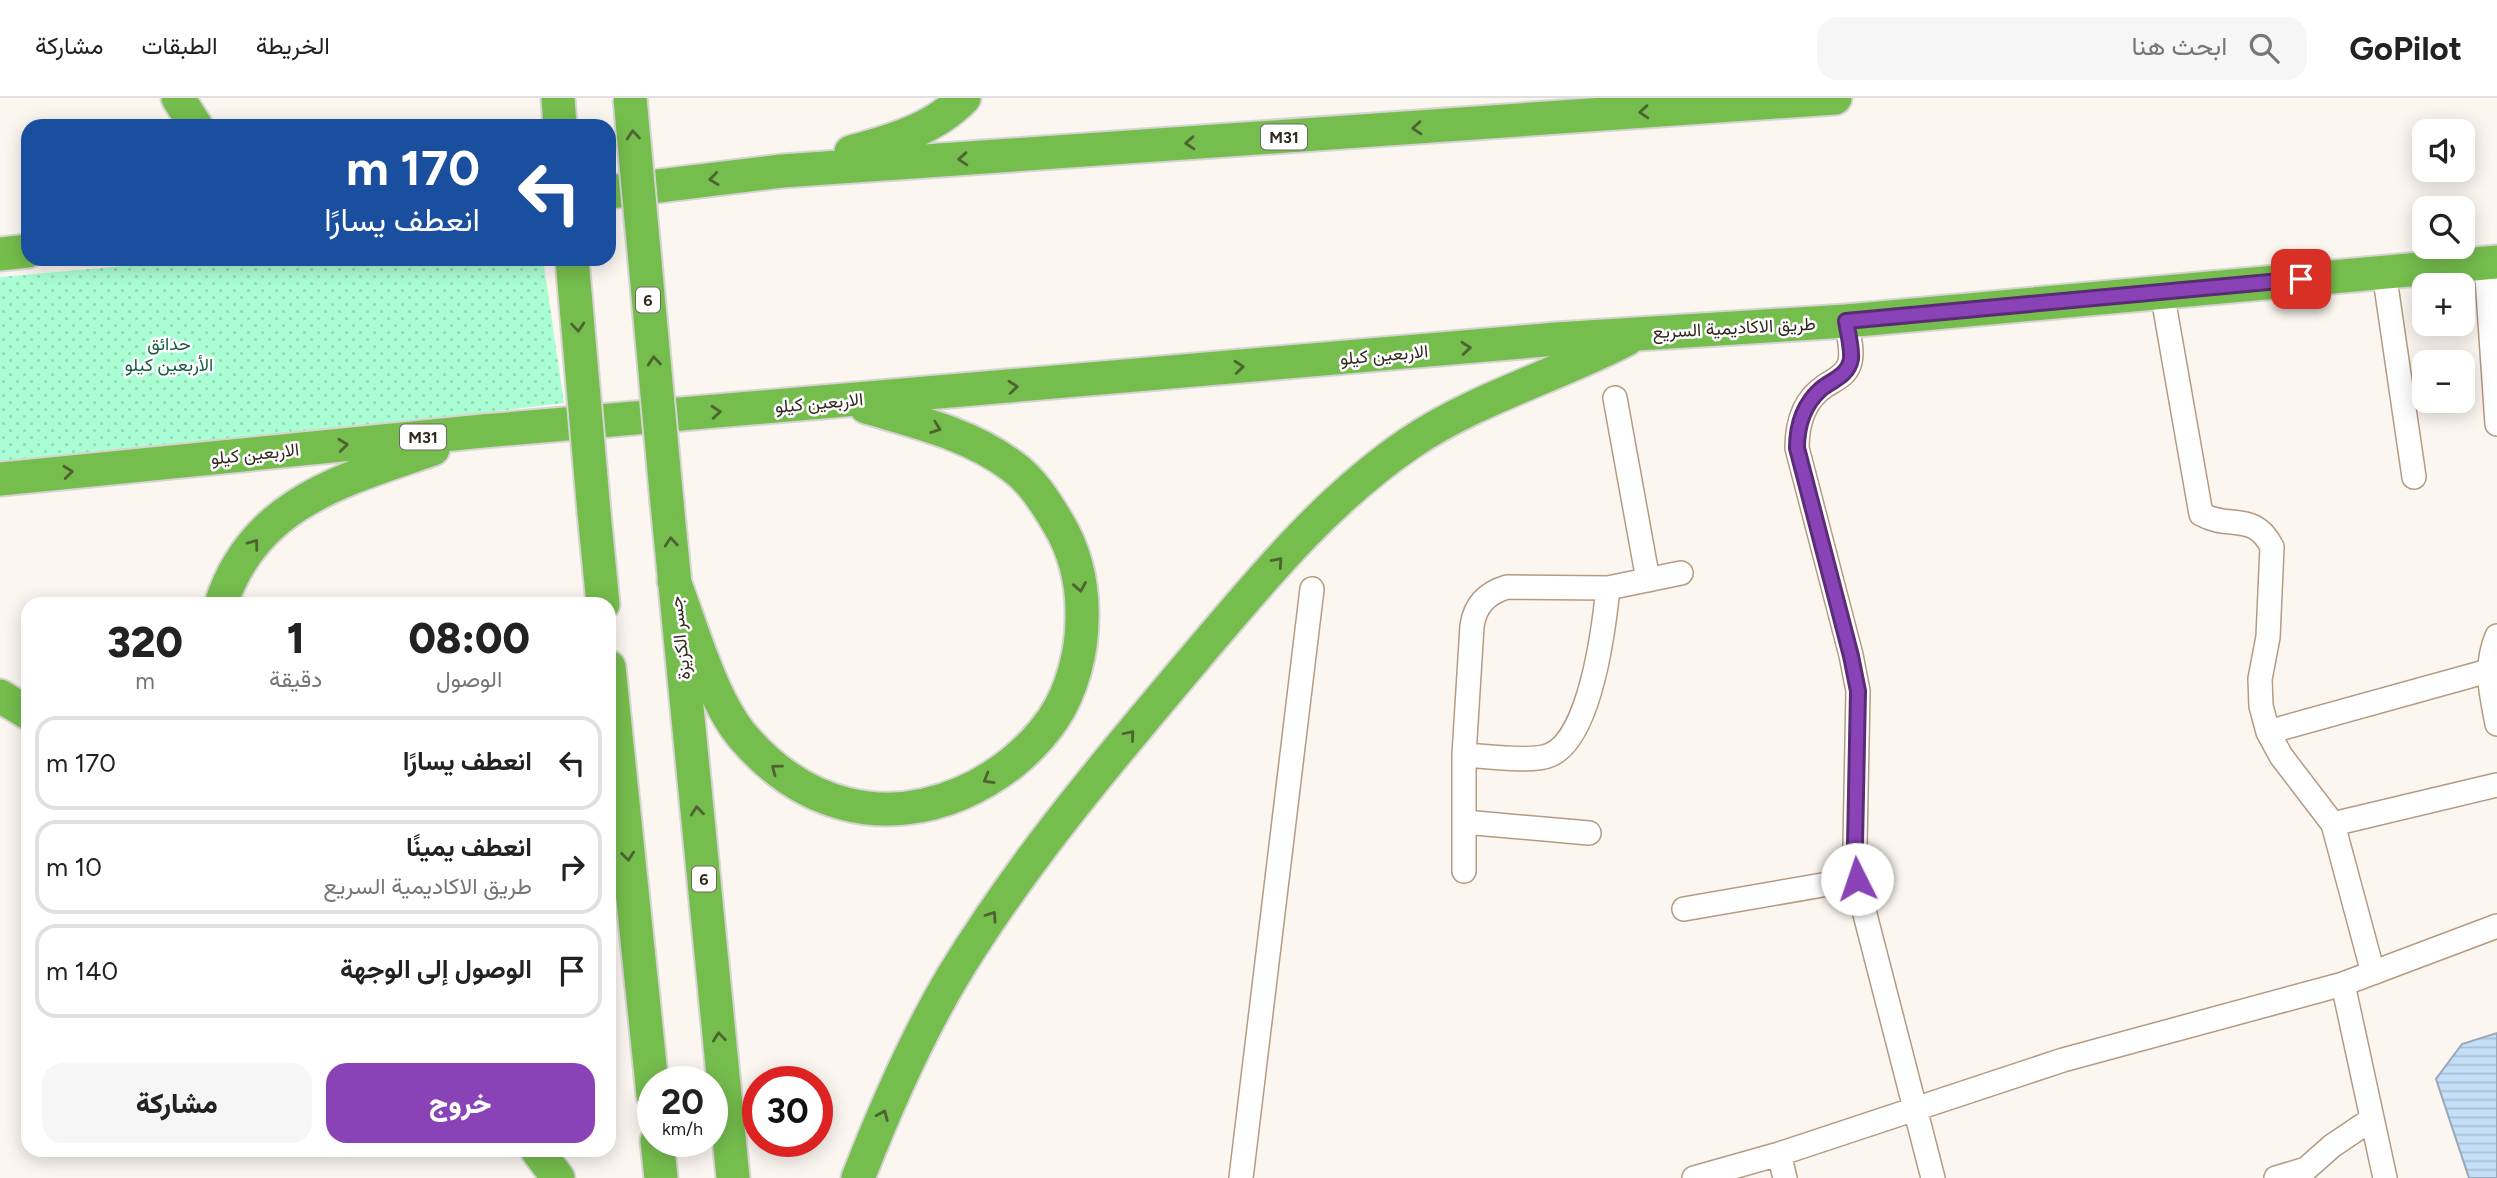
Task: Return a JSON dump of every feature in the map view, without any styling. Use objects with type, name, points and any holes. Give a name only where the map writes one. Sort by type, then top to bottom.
[{"type":"highway","points":[[178,98],[192,119]]},
{"type":"highway","points":[[558,98],[560,119]]},
{"type":"highway","name":"جسر الكزيزة","points":[[630,98],[733,1178]]},
{"type":"highway","points":[[782,171],[892,141],[930,124],[955,108],[964,98]]},
{"type":"highway","points":[[1780,100],[1835,98]]},
{"type":"highway","name":"M31","points":[[616,191],[782,171],[1780,100]]},
{"type":"highway","points":[[0,254],[21,252]]},
{"type":"highway","name":"طريق الاكاديمية السريع","points":[[1640,333],[1846,321],[2491,262]]},
{"type":"highway","points":[[573,266],[602,597]]},
{"type":"highway","points":[[858,1178],[917,1042],[992,916],[1112,756],[1290,547],[1350,489],[1392,456],[1441,424],[1588,360],[1640,333]]},
{"type":"highway","name":"الاربعين كيلو","points":[[0,479],[483,431],[1640,333]]},
{"type":"highway","points":[[674,581],[710,675],[743,737],[767,762],[795,783],[820,795],[846,804],[910,808],[939,801],[990,779],[1011,765],[1033,744],[1054,718],[1068,690],[1077,663],[1082,632],[1083,597],[1075,557],[1063,531],[1034,487],[1013,466],[974,443],[847,401]]},
{"type":"highway","points":[[224,597],[233,577],[262,534],[308,497],[341,481],[483,431]]},
{"type":"highway","points":[[594,597],[597,553]]},
{"type":"highway","points":[[0,696],[21,709]]},
{"type":"highway","points":[[616,735],[650,1066]]},
{"type":"highway","points":[[542,1157],[558,1178]]},
{"type":"highway","points":[[659,1157],[661,1178]]},
{"type":"street","points":[[2491,262],[2497,424]]},
{"type":"street","points":[[2384,272],[2414,477]]},
{"type":"street","points":[[2162,292],[2201,514],[2212,520],[2254,526],[2266,535],[2272,547],[2268,637],[2260,679],[2261,706],[2268,732],[2281,756],[2333,824],[2373,973]]},
{"type":"street","points":[[1846,321],[1851,351],[1849,365],[1840,377],[1822,387],[1805,408],[1800,421],[1797,448],[1858,691],[1855,845],[1857,879],[1933,1178]]},
{"type":"street","points":[[1615,398],[1648,580]]},
{"type":"street","points":[[1464,871],[1464,755],[1472,626],[1483,600],[1507,587],[1608,587],[1681,573]]},
{"type":"street","points":[[1464,755],[1533,758],[1548,756],[1559,750],[1570,737],[1586,704],[1604,636],[1608,587]]},
{"type":"street","points":[[1241,1178],[1312,589]]},
{"type":"street","points":[[2497,636],[2488,671],[2497,724]]},
{"type":"street","points":[[2268,732],[2488,671]]},
{"type":"street","points":[[2333,824],[2497,785]]},
{"type":"street","points":[[1464,822],[1589,833]]},
{"type":"street","points":[[1684,909],[1857,879]]},
{"type":"street","points":[[1694,1178],[1779,1154],[2063,1059],[2343,984],[2497,926]]},
{"type":"street","points":[[2343,984],[2385,1178]]},
{"type":"street","points":[[2276,1178],[2306,1169],[2332,1146],[2372,1119]]},
{"type":"street","points":[[1779,1154],[1785,1178]]},
{"type":"green space","name":"حدائق الأربعين كيلو","points":[[125,266],[544,266],[564,403],[263,439],[0,462],[0,277]]},
{"type":"water","points":[[2497,1033],[2497,1178],[2469,1178],[2436,1079],[2462,1044]]},
{"type":"route","points":[[1857,879],[1855,845],[1858,691],[1797,448],[1797,434],[1805,408],[1822,387],[1840,377],[1849,365],[1851,351],[1846,321],[2301,279]]}]
